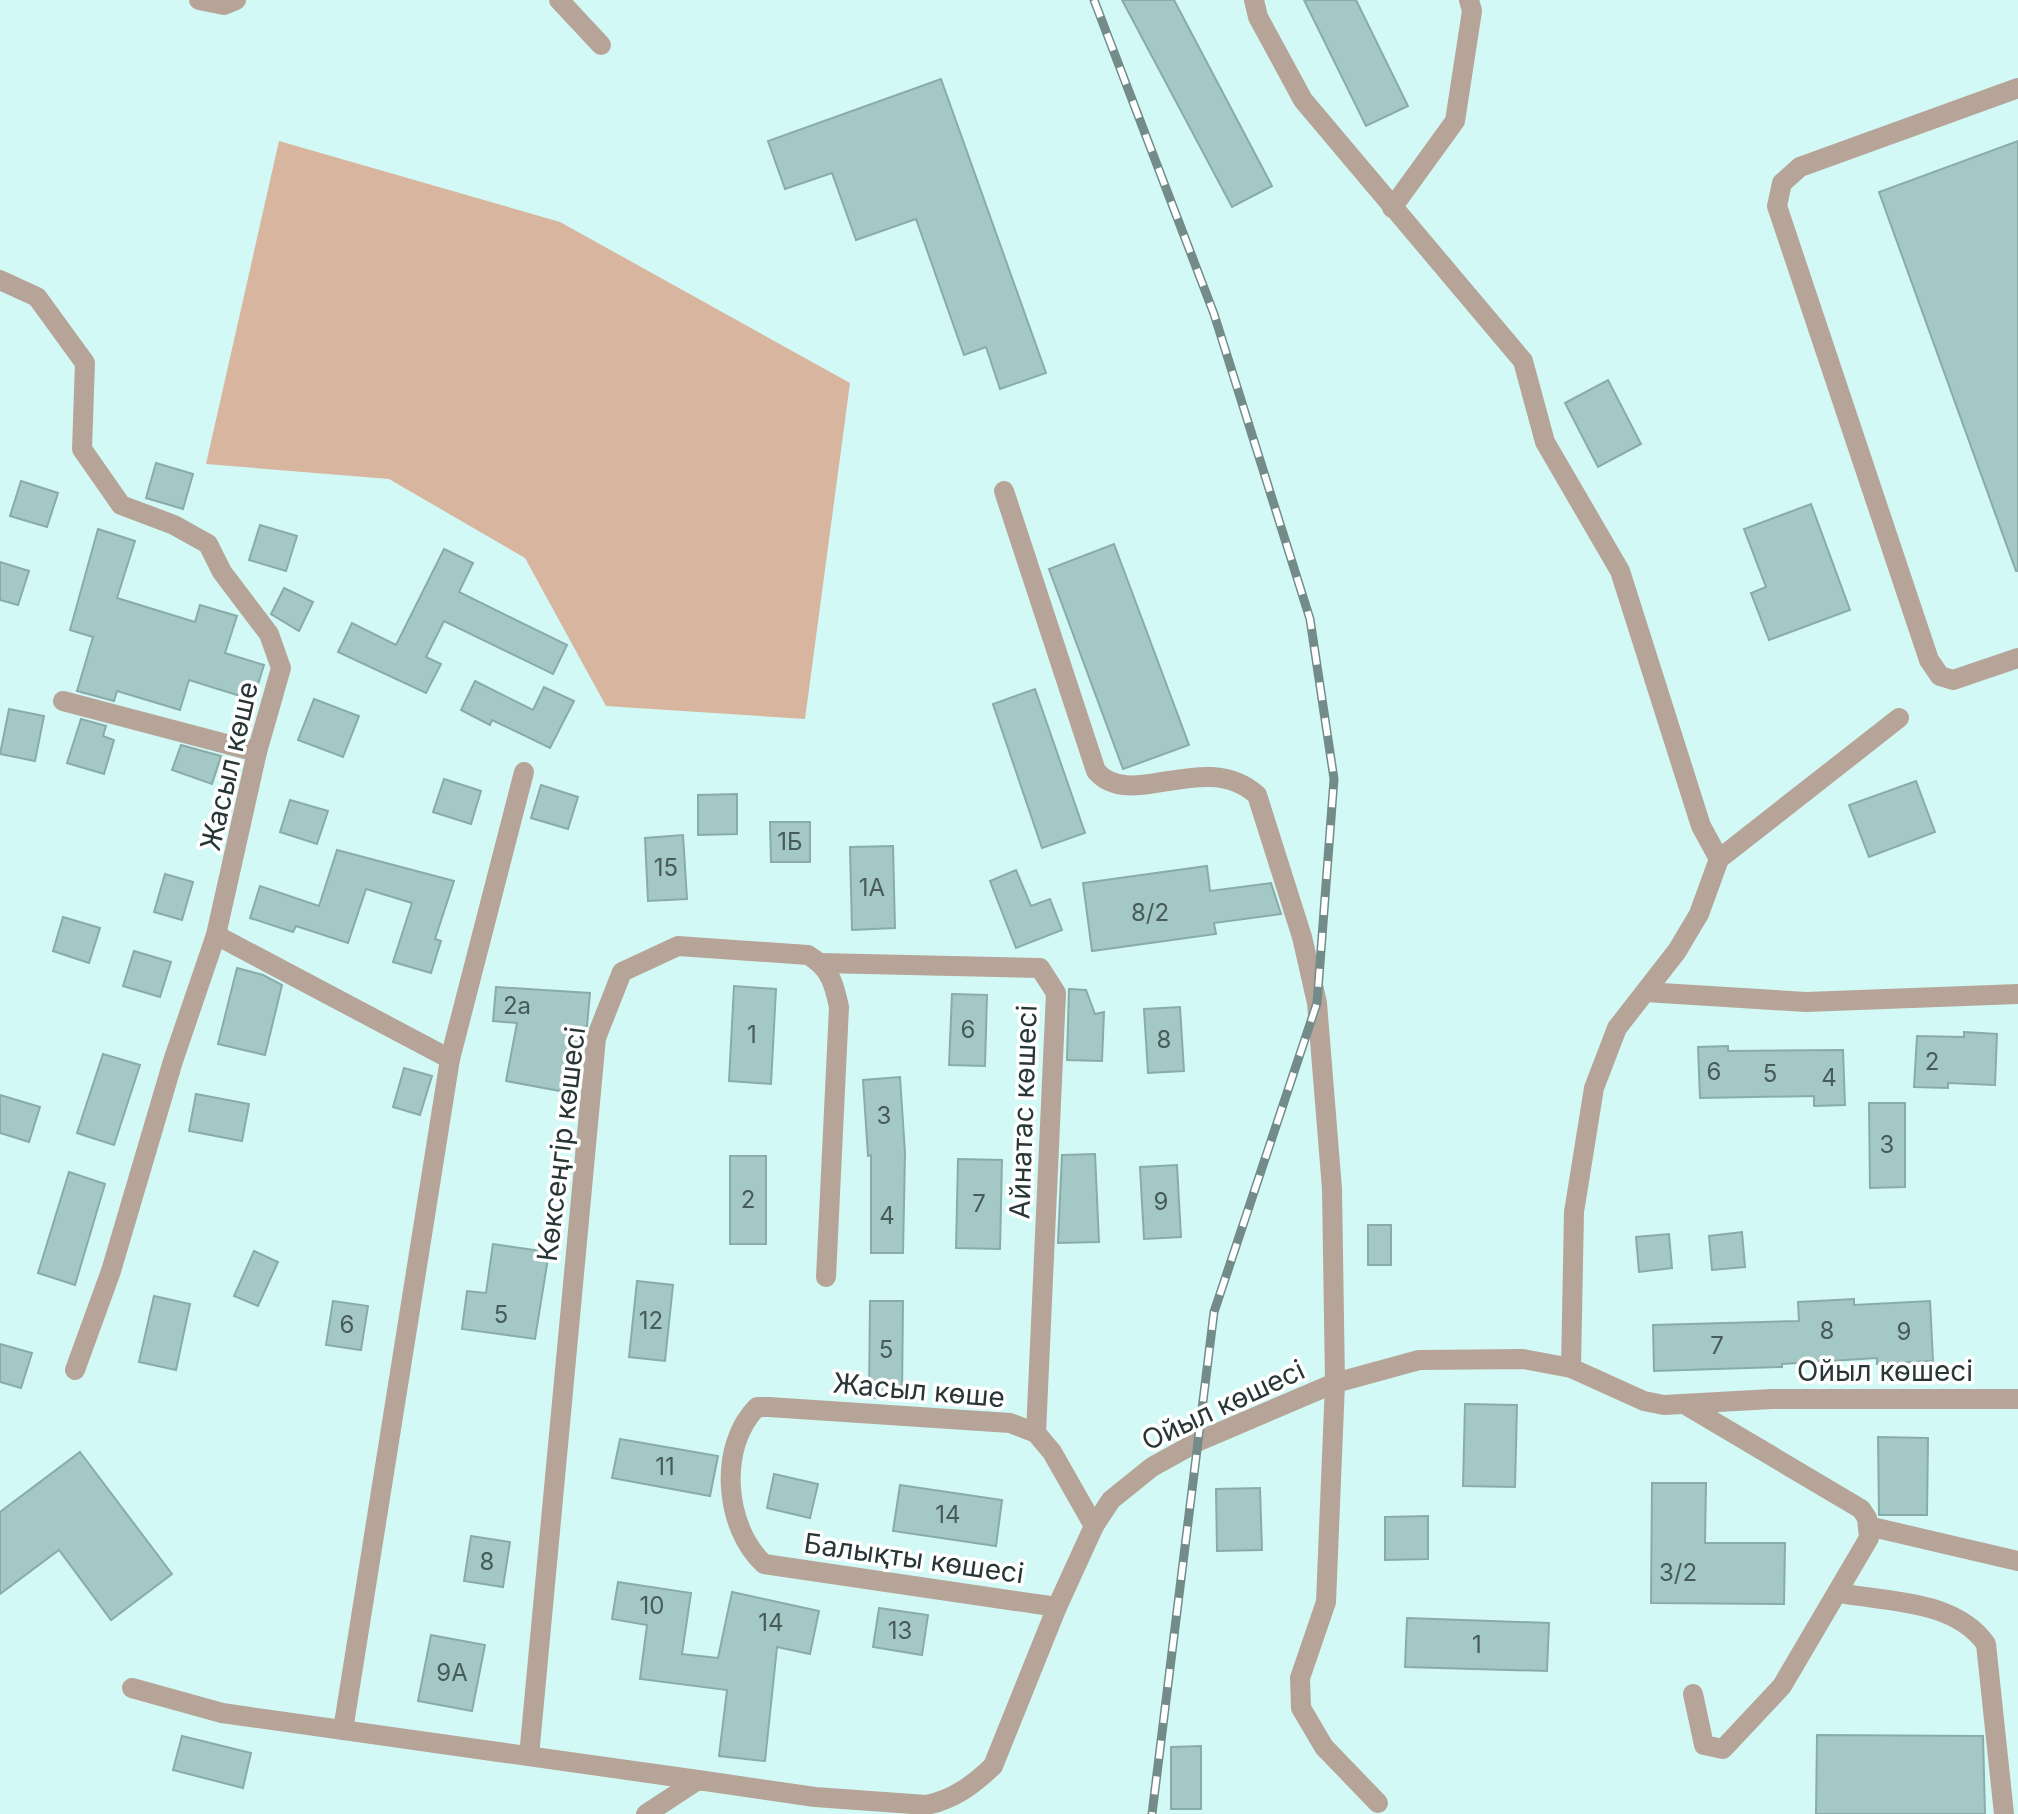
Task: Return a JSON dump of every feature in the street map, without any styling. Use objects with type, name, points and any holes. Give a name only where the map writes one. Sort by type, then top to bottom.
[{"type":"street","points":[[199,0],[224,5],[236,0]]},
{"type":"street","points":[[559,0],[601,45]]},
{"type":"street","points":[[1254,0],[1258,17],[1303,100],[1523,361],[1545,442],[1620,571],[1701,826],[1719,859]]},
{"type":"street","points":[[1392,208],[1455,121],[1472,11],[1469,0]]},
{"type":"street","points":[[2018,88],[1800,167],[1782,183],[1777,206],[1929,660],[1940,676],[1953,680],[2018,658]]},
{"type":"street","name":"Жасыл көше","points":[[0,280],[37,297],[85,363],[82,449],[121,505],[174,525],[208,544],[222,572],[269,634],[281,668],[257,752],[216,935],[173,1061],[111,1271],[75,1370]]},
{"type":"street","points":[[1004,491],[1096,771],[1104,781],[1134,786],[1203,775],[1227,776],[1243,782],[1257,795],[1302,937],[1317,1003],[1332,1189],[1335,1383],[1326,1602],[1300,1678],[1301,1708],[1324,1747],[1378,1803]]},
{"type":"street","points":[[63,701],[257,752]]},
{"type":"street","points":[[1571,1368],[1574,1212],[1594,1088],[1617,1028],[1699,914],[1719,859],[1899,718]]},
{"type":"street","points":[[343,1730],[450,1059],[524,772]]},
{"type":"street","points":[[216,935],[450,1059]]},
{"type":"street","name":"Көксеңгір көшесі","points":[[529,1756],[596,1038],[622,972],[678,946],[790,952],[808,955],[821,963]]},
{"type":"street","points":[[821,963],[833,979],[839,1007],[826,1277]]},
{"type":"street","name":"Айнатас көшесі","points":[[821,963],[1040,968],[1056,993],[1036,1433]]},
{"type":"street","points":[[1645,992],[1806,1002],[2018,994]]},
{"type":"street","name":"Ойыл көшесі","points":[[132,1688],[222,1713],[815,1797],[926,1805],[942,1802],[975,1783],[993,1766],[1057,1607],[1094,1526],[1111,1500],[1152,1467],[1199,1441],[1335,1383],[1419,1360],[1523,1359],[1571,1368],[1644,1401],[1664,1405],[1772,1399],[2018,1399]]},
{"type":"street","points":[[1684,1404],[1861,1509],[1868,1526],[1867,1547],[1782,1686],[1723,1749],[1704,1745],[1700,1738],[1693,1694]]},
{"type":"street","name":"Жасыл көше","points":[[764,1564],[741,1537],[734,1509],[732,1450],[741,1423],[757,1407],[1010,1423],[1036,1433],[1052,1452],[1094,1526]]},
{"type":"street","points":[[1868,1526],[2018,1561]]},
{"type":"street","name":"Балықты көшесі","points":[[764,1564],[1057,1607]]},
{"type":"street","points":[[1839,1593],[1953,1614],[1978,1632],[1986,1644],[2004,1814]]},
{"type":"street","points":[[646,1814],[698,1780]]},
{"type":"shaded area","points":[[279,141],[560,222],[850,383],[805,719],[606,706],[525,558],[389,479],[206,464]]},
{"type":"building","points":[[1122,0],[1174,0],[1272,186],[1232,207]]},
{"type":"building","points":[[1304,0],[1356,0],[1408,106],[1366,126]]},
{"type":"building","points":[[941,79],[1046,373],[1000,389],[986,347],[964,355],[916,219],[856,240],[832,173],[785,189],[768,141]]},
{"type":"building","points":[[2018,141],[2018,571],[2016,571],[1879,192]]},
{"type":"building","points":[[1608,380],[1641,444],[1598,467],[1565,403]]},
{"type":"building","points":[[156,463],[193,474],[183,509],[146,498]]},
{"type":"building","points":[[21,481],[58,493],[47,527],[10,516]]},
{"type":"building","points":[[1811,504],[1850,610],[1769,640],[1751,593],[1766,587],[1744,529]]},
{"type":"building","points":[[260,525],[297,536],[286,571],[249,560]]},
{"type":"building","points":[[98,529],[135,541],[117,598],[195,622],[200,605],[237,616],[225,653],[264,665],[253,700],[189,680],[180,710],[117,691],[114,701],[77,691],[93,637],[70,630]]},
{"type":"building","points":[[1114,544],[1189,745],[1123,769],[1049,569]]},
{"type":"building","points":[[444,549],[473,563],[459,592],[567,645],[553,674],[444,621],[426,657],[441,664],[426,693],[338,652],[352,623],[396,645]]},
{"type":"building","points":[[0,562],[29,571],[18,605],[0,600]]},
{"type":"building","points":[[284,588],[313,602],[299,631],[271,614]]},
{"type":"building","points":[[475,681],[533,710],[544,687],[574,701],[550,748],[492,720],[490,725],[461,710]]},
{"type":"building","points":[[1035,689],[1085,833],[1042,848],[993,704]]},
{"type":"building","points":[[314,699],[359,716],[343,757],[298,740]]},
{"type":"building","points":[[9,709],[44,716],[35,761],[0,754]]},
{"type":"building","points":[[81,719],[106,726],[103,736],[114,740],[104,774],[67,763]]},
{"type":"building","points":[[181,745],[221,756],[212,784],[172,770]]},
{"type":"building","points":[[444,779],[481,791],[471,824],[433,812]]},
{"type":"building","points":[[1916,781],[1935,832],[1869,857],[1849,805]]},
{"type":"building","points":[[541,785],[578,797],[568,829],[531,818]]},
{"type":"building","points":[[737,794],[737,834],[698,835],[698,795]]},
{"type":"building","points":[[290,800],[328,811],[317,844],[280,832]]},
{"type":"building","points":[[770,822],[810,822],[810,862],[771,862]]},
{"type":"building","points":[[683,835],[687,899],[648,901],[645,838]]},
{"type":"building","points":[[893,846],[895,928],[852,930],[850,847]]},
{"type":"building","points":[[337,850],[454,881],[435,939],[441,941],[431,973],[393,962],[412,903],[366,889],[348,943],[296,926],[293,932],[250,918],[260,886],[319,906]]},
{"type":"building","points":[[1207,866],[1210,891],[1271,883],[1281,914],[1214,923],[1216,934],[1092,951],[1083,883]]},
{"type":"building","points":[[1016,870],[1031,906],[1050,899],[1062,930],[1016,948],[990,881]]},
{"type":"building","points":[[165,874],[193,882],[182,920],[154,912]]},
{"type":"building","points":[[63,917],[100,928],[89,963],[53,951]]},
{"type":"building","points":[[134,951],[171,962],[160,997],[123,986]]},
{"type":"building","points":[[237,968],[263,975],[282,985],[265,1055],[218,1044]]},
{"type":"building","points":[[734,986],[776,989],[771,1084],[729,1081]]},
{"type":"building","points":[[496,987],[590,993],[587,1026],[583,1027],[571,1093],[506,1081],[517,1023],[493,1021]]},
{"type":"building","points":[[1069,989],[1086,990],[1095,1014],[1104,1012],[1102,1061],[1067,1060]]},
{"type":"building","points":[[952,994],[987,995],[985,1066],[949,1065]]},
{"type":"building","points":[[1180,1007],[1184,1071],[1148,1073],[1144,1009]]},
{"type":"building","points":[[1964,1032],[1997,1034],[1995,1085],[1948,1083],[1948,1088],[1914,1087],[1917,1036],[1964,1037]]},
{"type":"building","points":[[1728,1046],[1728,1051],[1843,1050],[1845,1105],[1814,1106],[1814,1096],[1700,1098],[1698,1047]]},
{"type":"building","points":[[103,1054],[140,1065],[114,1145],[77,1133]]},
{"type":"building","points":[[404,1068],[432,1076],[420,1115],[393,1107]]},
{"type":"building","points":[[900,1077],[905,1153],[903,1253],[871,1253],[871,1155],[868,1156],[863,1080]]},
{"type":"building","points":[[196,1094],[249,1104],[242,1141],[189,1131]]},
{"type":"building","points":[[0,1095],[40,1107],[29,1142],[0,1133]]},
{"type":"building","points":[[1869,1103],[1905,1103],[1905,1187],[1870,1188]]},
{"type":"building","points":[[1095,1154],[1099,1242],[1058,1243],[1062,1155]]},
{"type":"building","points":[[730,1156],[766,1156],[766,1244],[730,1244]]},
{"type":"building","points":[[958,1159],[1002,1160],[1000,1249],[956,1248]]},
{"type":"building","points":[[1177,1165],[1181,1237],[1144,1239],[1140,1167]]},
{"type":"building","points":[[69,1172],[105,1184],[75,1285],[38,1273]]},
{"type":"building","points":[[1368,1225],[1391,1225],[1391,1265],[1368,1265]]},
{"type":"building","points":[[1742,1232],[1745,1267],[1712,1270],[1709,1236]]},
{"type":"building","points":[[1669,1234],[1672,1268],[1639,1272],[1636,1237]]},
{"type":"building","points":[[493,1244],[549,1252],[535,1339],[462,1329],[467,1291],[486,1293]]},
{"type":"building","points":[[254,1251],[278,1262],[258,1306],[234,1296]]},
{"type":"building","points":[[637,1281],[673,1285],[665,1361],[629,1357]]},
{"type":"building","points":[[154,1296],[190,1304],[176,1370],[139,1362]]},
{"type":"building","points":[[1854,1299],[1854,1305],[1930,1301],[1933,1361],[1877,1364],[1877,1358],[1782,1364],[1782,1367],[1654,1371],[1653,1325],[1799,1321],[1798,1302]]},
{"type":"building","points":[[333,1301],[368,1306],[361,1350],[326,1345]]},
{"type":"building","points":[[870,1301],[903,1301],[902,1398],[869,1398]]},
{"type":"building","points":[[0,1344],[32,1353],[21,1388],[0,1382]]},
{"type":"building","points":[[1465,1404],[1517,1405],[1515,1487],[1463,1486]]},
{"type":"building","points":[[1878,1437],[1928,1438],[1927,1515],[1879,1515]]},
{"type":"building","points":[[620,1439],[718,1456],[710,1496],[612,1478]]},
{"type":"building","points":[[80,1452],[172,1574],[111,1620],[59,1550],[0,1594],[0,1512]]},
{"type":"building","points":[[774,1474],[818,1484],[810,1518],[767,1508]]},
{"type":"building","points":[[1652,1483],[1706,1483],[1705,1543],[1785,1543],[1784,1604],[1651,1603]]},
{"type":"building","points":[[900,1485],[1002,1500],[996,1546],[893,1531]]},
{"type":"building","points":[[1260,1488],[1262,1550],[1217,1551],[1216,1489]]},
{"type":"building","points":[[1428,1516],[1428,1559],[1385,1560],[1385,1517]]},
{"type":"building","points":[[471,1536],[510,1542],[503,1587],[464,1581]]},
{"type":"building","points":[[618,1582],[691,1593],[682,1654],[718,1658],[732,1592],[819,1611],[810,1654],[777,1647],[765,1761],[719,1756],[727,1690],[640,1679],[647,1625],[612,1619]]},
{"type":"building","points":[[879,1608],[928,1615],[922,1655],[873,1647]]},
{"type":"building","points":[[1407,1618],[1549,1623],[1547,1671],[1405,1667]]},
{"type":"building","points":[[431,1635],[485,1645],[472,1711],[418,1701]]},
{"type":"building","points":[[1817,1735],[1983,1736],[1985,1814],[1816,1814]]},
{"type":"building","points":[[182,1736],[251,1753],[243,1788],[173,1770]]},
{"type":"building","points":[[1201,1746],[1201,1809],[1171,1809],[1171,1747]]},
{"type":"railway","points":[[1094,0],[1214,314],[1310,619],[1334,779],[1317,1003],[1214,1312],[1152,1814]]}]
